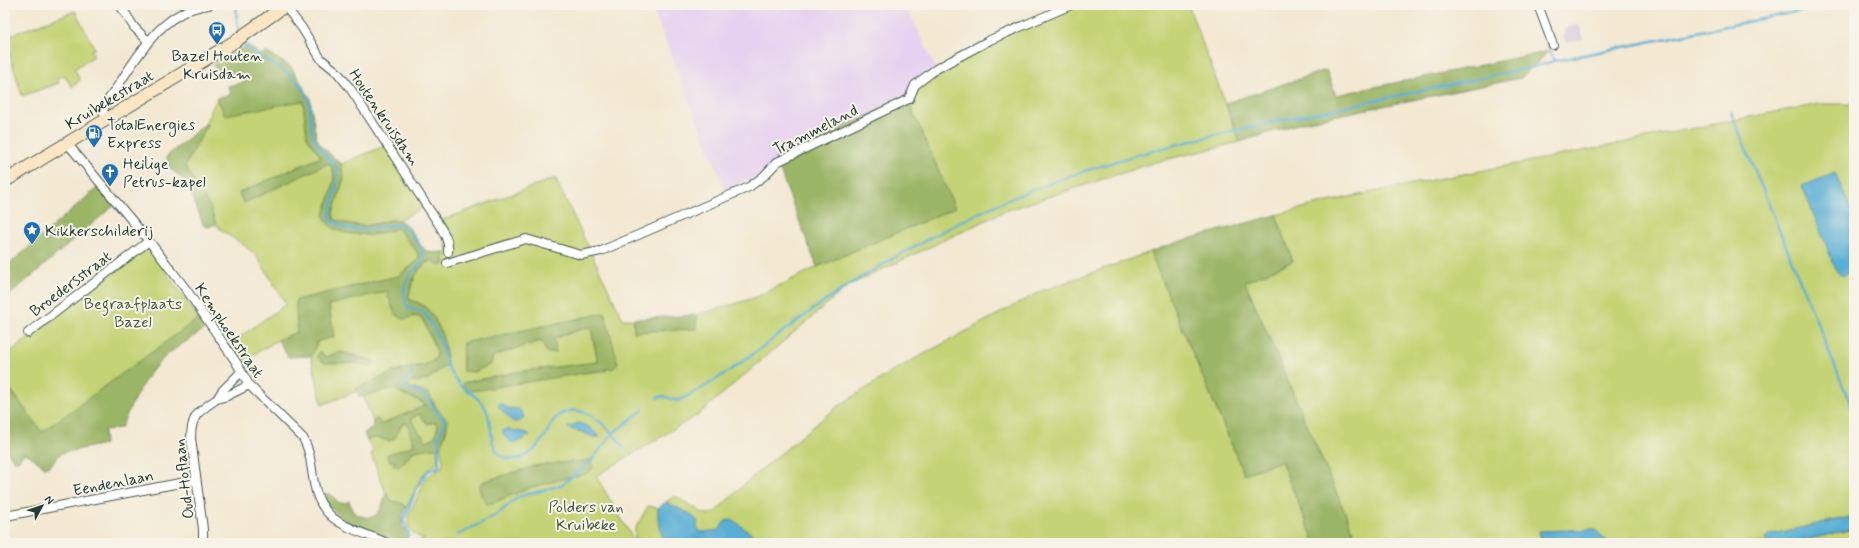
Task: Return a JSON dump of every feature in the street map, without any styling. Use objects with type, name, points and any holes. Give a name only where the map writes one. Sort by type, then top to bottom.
[{"type":"main road","name":"Kruibekestraat","points":[[5,181],[234,42],[286,6]]},
{"type":"street","points":[[120,5],[134,27],[148,42]]},
{"type":"street","points":[[106,120],[103,110],[108,100],[148,42],[177,15],[198,6],[209,5]]},
{"type":"street","name":"Trammeland","points":[[447,263],[526,239],[581,255],[601,252],[749,187],[764,176],[777,162],[909,99],[915,85],[936,68],[990,40],[1071,5]]},
{"type":"street","points":[[1538,5],[1553,45]]},
{"type":"street","name":"Houtenkruisdam","points":[[286,6],[321,58],[337,72],[350,88],[436,220],[446,237],[449,246],[448,252]]},
{"type":"street","name":"Kemphoekstraat","points":[[67,143],[148,241],[201,310],[236,362],[249,385],[303,438],[309,449],[316,495],[322,508],[337,521],[356,532],[387,543]]},
{"type":"street","name":"Broedersstraat","points":[[28,333],[148,241]]},
{"type":"street","name":"Oud-Hoflaan","points":[[218,399],[222,391],[241,372]]},
{"type":"street","name":"Oud-Hoflaan","points":[[201,543],[203,529],[191,438],[191,424],[195,416],[218,399],[228,396],[249,385]]},
{"type":"street","name":"Eendenlaan","points":[[7,516],[196,480]]},
{"type":"shaded area","points":[[651,5],[906,5],[936,68],[907,98],[775,159],[780,170],[751,185],[748,179],[725,190]]},
{"type":"shaded area","points":[[1579,25],[1584,39],[1566,43],[1563,37],[1566,27]]},
{"type":"green space","name":"Polders van Kruibeke","points":[[1062,5],[1188,5],[1240,142],[1156,162],[1005,211],[848,286],[699,414],[596,476],[635,542],[635,529],[648,506],[658,508],[658,518],[664,543],[416,543],[424,539],[417,536],[411,530],[407,520],[408,516],[427,477],[442,467],[441,445],[446,432],[447,423],[433,401],[406,386],[413,381],[427,380],[447,364],[441,333],[434,319],[425,307],[408,299],[415,276],[426,263],[432,260],[439,265],[444,264],[444,252],[448,252],[437,222],[555,178],[623,319],[634,319],[634,332],[697,318],[696,315],[754,298],[817,267],[954,208],[907,98],[913,84]],"holes":[[[605,313],[606,371],[463,383],[517,372],[598,362],[591,328],[584,328],[554,339],[556,352],[541,341],[493,356],[490,364],[474,372],[463,371],[463,343]]]},
{"type":"green space","points":[[75,11],[95,49],[91,50],[94,56],[74,69],[80,80],[72,87],[64,75],[57,79],[59,83],[22,96],[5,37]]},
{"type":"green space","points":[[248,45],[260,55],[266,52],[291,67],[310,98],[316,137],[321,146],[341,164],[344,178],[333,213],[334,219],[352,225],[364,226],[392,220],[400,221],[409,227],[425,250],[429,252],[444,252],[444,265],[439,265],[432,260],[426,263],[418,271],[413,281],[408,299],[421,304],[430,312],[435,319],[444,341],[447,364],[427,380],[413,381],[407,386],[429,394],[436,408],[448,421],[441,447],[413,451],[399,467],[393,465],[395,462],[390,461],[386,455],[414,445],[407,423],[402,424],[395,438],[389,441],[379,438],[366,439],[364,433],[372,429],[373,421],[377,419],[382,424],[426,405],[419,400],[402,394],[395,388],[359,397],[357,388],[394,372],[430,363],[436,358],[437,352],[422,318],[415,316],[404,319],[395,314],[388,296],[388,291],[329,305],[334,337],[318,341],[311,356],[288,357],[278,340],[297,332],[296,300],[398,276],[415,263],[419,257],[417,252],[398,228],[372,234],[353,234],[335,229],[329,225],[324,216],[332,189],[334,175],[329,163],[244,203],[239,193],[321,157],[307,137],[303,101],[225,115],[217,98],[231,94],[228,86],[245,82],[240,74],[224,79],[213,65]],"holes":[[[419,414],[427,424],[436,422],[438,426],[435,437],[425,442],[424,436],[418,432],[411,419]]]},
{"type":"green space","points":[[1549,51],[1521,78],[1304,122],[1240,142],[1226,103],[1326,70],[1336,95]]},
{"type":"green space","points":[[217,98],[225,115],[303,100],[307,137],[321,157],[239,193],[244,203],[329,163],[334,175],[332,189],[324,216],[329,225],[369,236],[398,228],[417,252],[419,257],[415,263],[398,276],[296,300],[297,333],[278,340],[241,362],[230,344],[286,304],[256,255],[244,245],[222,231],[216,224],[210,207],[185,166],[207,126],[205,124]]},
{"type":"green space","points":[[907,98],[955,208],[817,267],[775,158]]},
{"type":"green space","points":[[1820,104],[1854,104],[1854,216],[1835,173],[1842,276],[1854,271],[1854,516],[1768,535],[1765,540],[1767,543],[1607,543],[1595,529],[1539,532],[1542,543],[1358,543],[1245,282],[1293,261],[1276,215],[1381,190]]},
{"type":"green space","points":[[205,124],[207,125],[185,166],[210,207],[216,224],[209,227],[204,226],[186,181],[168,167],[167,156]]},
{"type":"green space","points":[[387,145],[427,206],[399,220],[364,226],[344,223],[334,219],[333,213],[344,178],[341,164]]},
{"type":"green space","points":[[98,187],[114,205],[5,299],[5,268]]},
{"type":"green space","points":[[1276,215],[1293,261],[1245,282],[1358,543],[1315,543],[1281,461],[1244,474],[1150,252],[1181,241]]},
{"type":"green space","name":"Begraafplaats Bazel","points":[[147,247],[199,318],[42,433],[5,382],[5,356]]},
{"type":"green space","points":[[1150,252],[1244,474],[1281,461],[1315,543],[763,543],[732,519],[725,521],[720,530],[704,532],[699,531],[696,526],[666,502],[675,496],[703,513],[714,513],[750,479],[837,407],[898,368],[1041,291]]},
{"type":"green space","points":[[388,290],[404,319],[415,316],[422,318],[437,352],[436,358],[430,363],[394,372],[357,388],[357,391],[322,405],[311,356],[318,341],[334,337],[329,305]],"holes":[[[321,352],[326,357],[339,352],[359,356],[375,362],[372,366],[317,357]]]},
{"type":"green space","points":[[605,313],[618,364],[614,368],[466,392],[463,383],[517,372],[598,362],[591,328],[584,328],[554,338],[556,352],[547,353],[541,341],[493,356],[491,364],[474,372],[463,371],[463,343]]},
{"type":"green space","points":[[696,315],[696,329],[634,332],[634,319]]},
{"type":"green space","points":[[199,318],[205,329],[167,355],[152,371],[140,389],[121,428],[104,430],[105,444],[61,453],[52,464],[46,468],[24,453],[18,461],[14,461],[5,448],[5,382],[42,432]]},
{"type":"green space","points":[[320,351],[322,355],[326,357],[339,352],[375,362],[372,366],[358,363],[325,363],[317,357]]},
{"type":"green space","points":[[395,388],[402,394],[419,401],[426,406],[382,424],[377,419],[373,421],[363,396]]},
{"type":"green space","points":[[419,414],[436,422],[438,426],[435,437],[425,442],[411,419]]},
{"type":"green space","points":[[404,422],[407,423],[414,445],[393,464],[404,463],[406,458],[416,450],[435,446],[437,447],[438,463],[426,471],[421,478],[406,508],[404,504],[392,501],[386,493],[371,454],[374,452],[366,439],[379,438],[389,441],[395,438]]},
{"type":"green space","points":[[591,460],[593,468],[586,474],[529,488],[488,505],[481,495],[479,487],[482,482],[538,465]]},
{"type":"green space","points":[[327,493],[339,502],[345,503],[349,501],[353,512],[367,517],[376,515],[382,506],[386,493],[392,501],[404,504],[406,508],[402,517],[402,526],[409,533],[405,543],[393,542],[371,535],[350,523],[323,500]]},
{"type":"green space","points":[[1854,529],[1854,543],[1793,543]]},
{"type":"water","points":[[1835,173],[1854,216],[1854,271],[1842,276],[1837,272],[1802,186]]},
{"type":"water","points":[[500,403],[508,408],[519,409],[524,416],[523,419],[518,422],[513,422],[498,406]]},
{"type":"water","points":[[579,423],[588,426],[600,437],[593,437],[583,432],[569,429],[568,427]]},
{"type":"water","points":[[507,429],[528,433],[530,435],[516,443],[510,442],[503,434],[503,430]]},
{"type":"water","points":[[666,502],[689,513],[698,521],[697,526],[699,531],[704,532],[719,530],[725,521],[732,519],[763,543],[664,543],[658,518],[658,508]]},
{"type":"water","points":[[1854,516],[1854,529],[1793,543],[1767,543],[1766,537],[1768,535]]},
{"type":"water","points":[[1595,529],[1607,543],[1542,543],[1539,531]]},
{"type":"waterway","points":[[238,5],[236,12],[239,34]]},
{"type":"waterway","points":[[1532,5],[1554,61]]},
{"type":"waterway","points":[[657,398],[663,396],[678,401],[698,391],[735,367],[840,291],[870,272],[949,228],[991,207],[1078,173],[1123,159],[1214,135],[1534,67],[1554,61],[1830,5]]},
{"type":"waterway","points":[[242,40],[246,48],[288,73],[303,88],[309,103],[312,134],[316,143],[337,168],[337,184],[329,218],[345,228],[363,230],[400,224],[417,241],[423,258],[421,263],[409,276],[405,285],[405,299],[408,308],[424,312],[438,337],[452,374],[460,385],[484,405],[488,415],[492,439],[496,450],[500,455],[505,458],[512,459],[525,456],[534,450],[545,436],[555,419],[565,412],[575,411],[585,413],[603,424],[624,448]]},
{"type":"waterway","points":[[1731,112],[1854,413]]},
{"type":"waterway","points":[[405,543],[409,533],[403,521],[417,488],[428,471],[439,467],[438,438],[446,421],[436,413],[430,400],[419,392],[405,389],[404,382],[413,371]]},
{"type":"waterway","points":[[458,535],[496,515],[518,497],[562,485],[591,461],[613,433],[643,410]]},
{"type":"waterway","points":[[355,543],[366,539]]},
{"type":"place","name":"Bazel Houten Kruisdam","points":[[217,45]]},
{"type":"place","name":"TotalEnergies Express","points":[[94,148]]},
{"type":"place","name":"Heilige Petrus-kapel","points":[[110,187]]},
{"type":"place","name":"Kikkerschilderij","points":[[32,245]]}]
